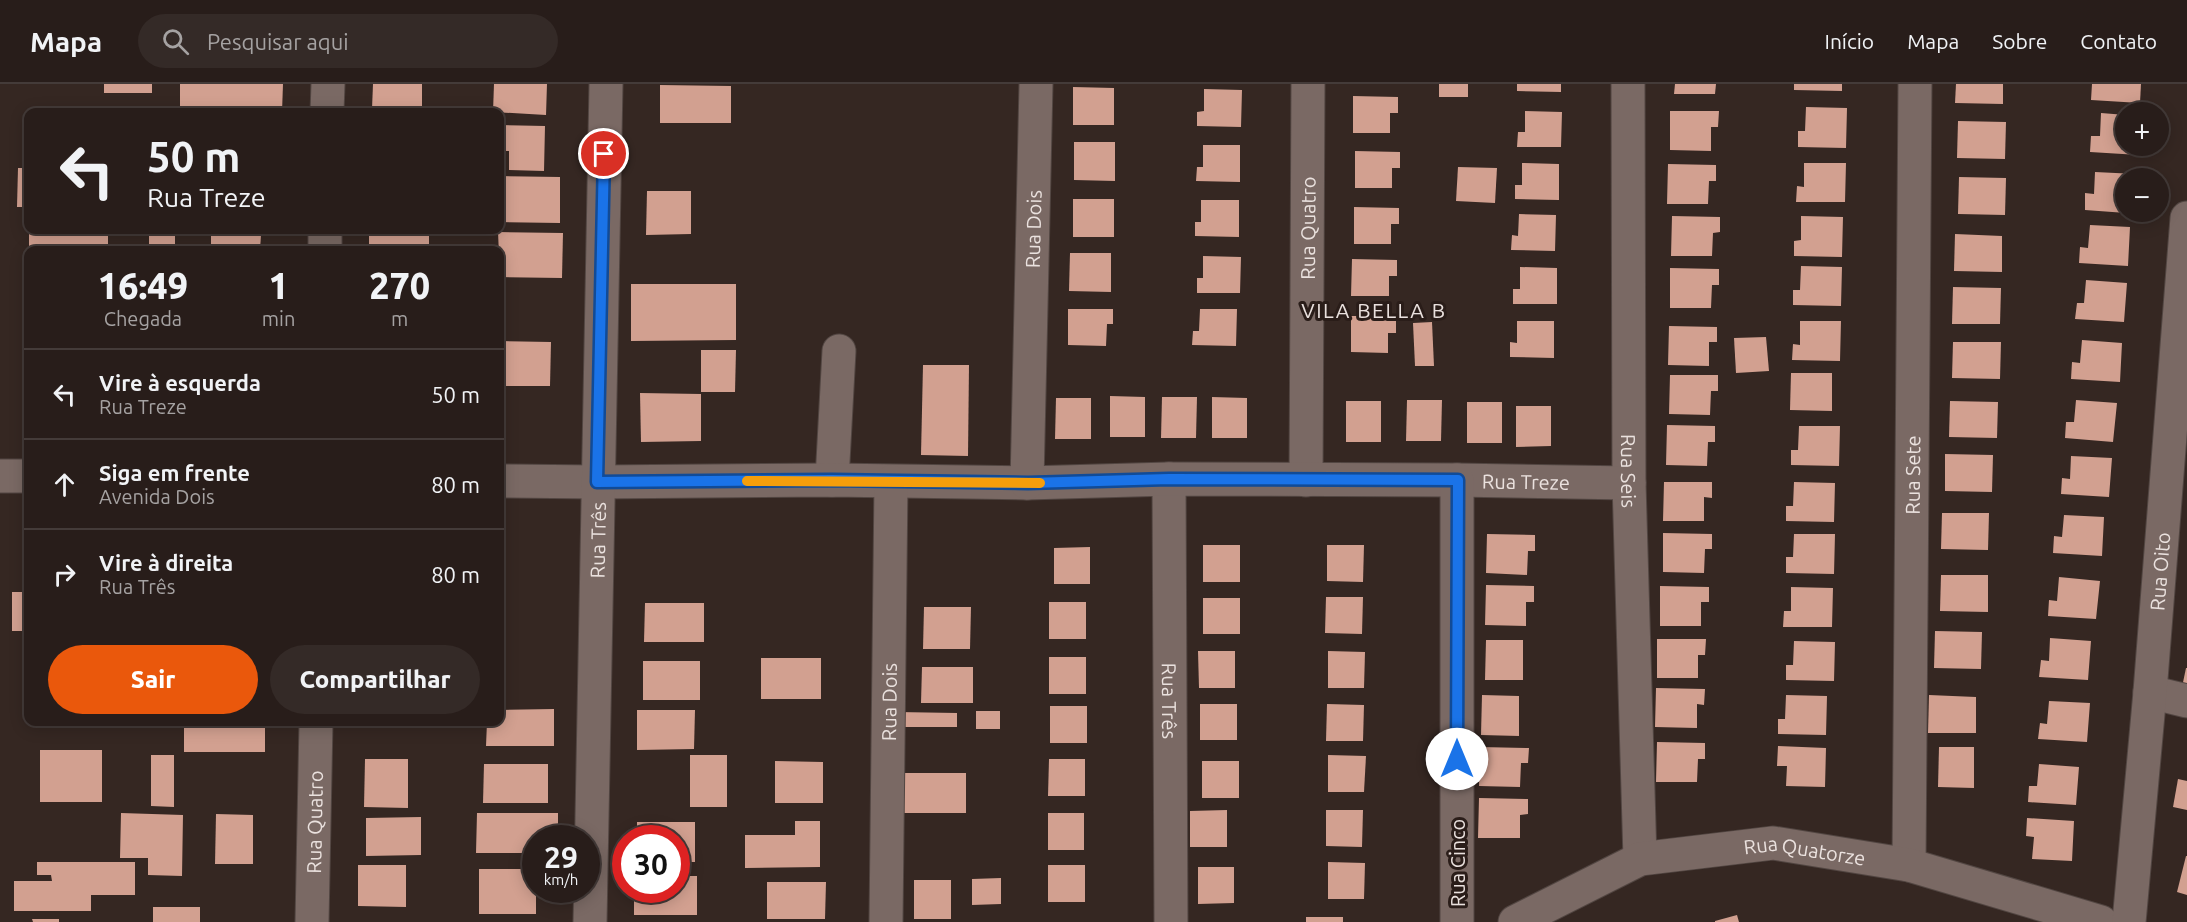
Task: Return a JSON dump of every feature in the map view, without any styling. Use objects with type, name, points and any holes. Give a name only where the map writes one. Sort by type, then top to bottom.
[{"type":"street","points":[[327,108],[328,84]]},
{"type":"street","name":"Rua Três","points":[[590,922],[606,84]]},
{"type":"street","name":"Rua Dois","points":[[1028,483],[1036,84]]},
{"type":"street","name":"Rua Quatro","points":[[1306,480],[1308,84]]},
{"type":"street","name":"Rua Seis","points":[[1628,84],[1629,483],[1640,859]]},
{"type":"street","name":"Rua Sete","points":[[1909,865],[1915,84]]},
{"type":"street","name":"Rua Oito","points":[[2129,922],[2150,692],[2176,514],[2187,218]]},
{"type":"street","points":[[832,480],[839,351]]},
{"type":"street","points":[[0,476],[24,476]]},
{"type":"street","name":"Rua Três","points":[[1169,479],[1170,922]]},
{"type":"street","name":"Rua Treze","points":[[504,481],[832,480],[1028,483],[1169,479],[1629,483]]},
{"type":"street","name":"Rua Cinco","points":[[1457,922],[1458,480]]},
{"type":"street","name":"Rua Dois","points":[[886,922],[891,482]]},
{"type":"street","points":[[2150,692],[2187,701]]},
{"type":"street","name":"Rua Quatro","points":[[312,922],[316,726]]},
{"type":"street","name":"Rua Quatorze","points":[[1515,922],[1640,859],[1773,843],[1909,865],[2101,922]]},
{"type":"building","points":[[104,84],[152,84],[152,93],[104,93]]},
{"type":"building","points":[[180,84],[283,84],[282,108],[180,108]]},
{"type":"building","points":[[373,84],[422,84],[422,108],[372,108]]},
{"type":"building","points":[[494,84],[547,84],[546,115],[504,113],[504,108],[493,108]]},
{"type":"building","points":[[1439,84],[1468,84],[1468,97],[1439,97]]},
{"type":"building","points":[[1517,84],[1561,84],[1561,92],[1517,91]]},
{"type":"building","points":[[1675,84],[1716,84],[1715,94],[1674,94]]},
{"type":"building","points":[[1794,84],[1842,84],[1842,91],[1794,90]]},
{"type":"building","points":[[1956,84],[2003,84],[2003,104],[1955,103]]},
{"type":"building","points":[[2092,84],[2141,84],[2140,102],[2091,100]]},
{"type":"building","points":[[660,85],[731,86],[731,123],[660,123]]},
{"type":"building","points":[[1073,87],[1114,88],[1114,125],[1073,125]]},
{"type":"building","points":[[1204,89],[1242,90],[1241,127],[1197,126],[1197,112],[1204,111]]},
{"type":"building","points":[[1353,96],[1398,97],[1398,113],[1390,113],[1390,133],[1353,133]]},
{"type":"building","points":[[1806,107],[1847,108],[1846,148],[1798,147],[1798,131],[1805,131]]},
{"type":"building","points":[[1525,111],[1562,112],[1561,147],[1517,147],[1518,132],[1525,132]]},
{"type":"building","points":[[1670,111],[1719,111],[1718,127],[1711,127],[1711,151],[1670,150]]},
{"type":"building","points":[[2101,113],[2115,114],[2115,154],[2090,152],[2091,136],[2100,136]]},
{"type":"building","points":[[1958,121],[2006,122],[2005,159],[1957,158]]},
{"type":"building","points":[[504,125],[545,126],[544,171],[509,170],[509,151],[504,151]]},
{"type":"building","points":[[1074,142],[1115,142],[1115,181],[1074,180]]},
{"type":"building","points":[[1203,145],[1240,145],[1240,182],[1196,181],[1197,167],[1203,167]]},
{"type":"building","points":[[1355,151],[1400,152],[1400,168],[1392,168],[1392,188],[1355,188]]},
{"type":"building","points":[[1522,163],[1559,164],[1559,200],[1515,199],[1515,185],[1522,185]]},
{"type":"building","points":[[1804,163],[1846,163],[1845,202],[1796,202],[1797,186],[1804,187]]},
{"type":"building","points":[[1668,164],[1716,165],[1716,181],[1709,181],[1708,204],[1667,204]]},
{"type":"building","points":[[1458,167],[1497,168],[1495,203],[1456,201]]},
{"type":"building","points":[[18,168],[24,168],[24,207],[17,207]]},
{"type":"building","points":[[2095,172],[2115,173],[2115,212],[2085,210],[2085,193],[2094,194]]},
{"type":"building","points":[[504,176],[560,177],[560,223],[504,222]]},
{"type":"building","points":[[1959,177],[2006,178],[2005,215],[1958,214]]},
{"type":"building","points":[[647,191],[691,191],[691,234],[646,235]]},
{"type":"building","points":[[1073,199],[1114,199],[1114,237],[1073,237]]},
{"type":"building","points":[[1201,200],[1239,200],[1239,237],[1195,236],[1195,222],[1201,222]]},
{"type":"building","points":[[1354,207],[1399,208],[1399,224],[1391,224],[1391,244],[1354,244]]},
{"type":"building","points":[[1519,214],[1556,215],[1555,251],[1511,250],[1512,235],[1518,236]]},
{"type":"building","points":[[1672,216],[1720,217],[1720,232],[1713,233],[1712,256],[1671,256]]},
{"type":"building","points":[[1801,216],[1843,217],[1842,257],[1794,256],[1794,241],[1801,240]]},
{"type":"building","points":[[2090,225],[2130,227],[2128,266],[2079,263],[2080,247],[2088,248]]},
{"type":"building","points":[[504,232],[563,233],[562,278],[504,277],[504,246],[499,246],[498,234],[504,234]]},
{"type":"building","points":[[29,234],[108,234],[108,246],[29,246]]},
{"type":"building","points":[[149,234],[175,234],[175,246],[149,246]]},
{"type":"building","points":[[211,234],[261,235],[260,246],[211,246]]},
{"type":"building","points":[[1955,234],[2002,236],[2002,272],[1954,271]]},
{"type":"building","points":[[369,235],[429,236],[429,246],[369,246]]},
{"type":"building","points":[[1070,253],[1111,253],[1111,292],[1069,291]]},
{"type":"building","points":[[1203,256],[1241,257],[1240,293],[1197,293],[1197,278],[1203,278]]},
{"type":"building","points":[[1352,259],[1397,260],[1397,276],[1389,276],[1389,296],[1351,296]]},
{"type":"building","points":[[1801,266],[1842,267],[1841,306],[1793,305],[1793,290],[1800,290]]},
{"type":"building","points":[[1520,267],[1557,268],[1557,304],[1513,304],[1513,289],[1520,289]]},
{"type":"building","points":[[1670,268],[1719,269],[1719,285],[1712,285],[1711,308],[1670,308]]},
{"type":"building","points":[[2086,280],[2127,283],[2124,322],[2075,319],[2077,303],[2084,303]]},
{"type":"building","points":[[631,284],[736,284],[736,340],[631,341]]},
{"type":"building","points":[[1953,287],[2001,288],[2000,324],[1952,324]]},
{"type":"building","points":[[1068,309],[1113,309],[1113,324],[1107,324],[1106,346],[1068,345]]},
{"type":"building","points":[[1200,309],[1237,309],[1236,346],[1192,345],[1193,331],[1199,331]]},
{"type":"building","points":[[1351,316],[1396,316],[1396,333],[1388,333],[1388,353],[1351,352]]},
{"type":"building","points":[[1517,321],[1554,321],[1554,358],[1510,357],[1510,342],[1517,343]]},
{"type":"building","points":[[1800,321],[1841,321],[1840,361],[1792,360],[1793,344],[1800,345]]},
{"type":"building","points":[[1432,322],[1434,366],[1415,366],[1413,323]]},
{"type":"building","points":[[1669,326],[1717,327],[1717,342],[1709,342],[1709,366],[1668,365]]},
{"type":"building","points":[[1766,337],[1769,371],[1736,373],[1734,338]]},
{"type":"building","points":[[2082,340],[2122,343],[2120,382],[2071,379],[2072,362],[2080,363]]},
{"type":"building","points":[[504,341],[551,342],[550,386],[504,386]]},
{"type":"building","points":[[1953,342],[2001,342],[2000,379],[1952,378]]},
{"type":"building","points":[[701,350],[736,350],[735,392],[701,392]]},
{"type":"building","points":[[923,365],[969,365],[968,456],[921,455]]},
{"type":"building","points":[[1791,373],[1832,373],[1832,411],[1790,410]]},
{"type":"building","points":[[1670,375],[1718,375],[1718,391],[1711,391],[1710,415],[1669,414]]},
{"type":"building","points":[[640,393],[701,394],[701,441],[641,442]]},
{"type":"building","points":[[1110,396],[1145,397],[1145,437],[1110,437]]},
{"type":"building","points":[[1162,397],[1197,397],[1196,438],[1161,438]]},
{"type":"building","points":[[1212,397],[1247,398],[1247,438],[1212,438]]},
{"type":"building","points":[[1056,398],[1091,398],[1091,439],[1055,439]]},
{"type":"building","points":[[1407,400],[1442,400],[1441,441],[1406,441]]},
{"type":"building","points":[[2076,400],[2117,403],[2113,442],[2065,438],[2066,422],[2074,422]]},
{"type":"building","points":[[1346,401],[1381,401],[1381,442],[1346,442]]},
{"type":"building","points":[[1950,401],[1998,402],[1997,438],[1949,437]]},
{"type":"building","points":[[1467,402],[1502,402],[1502,443],[1467,443]]},
{"type":"building","points":[[1516,406],[1551,406],[1551,446],[1516,447]]},
{"type":"building","points":[[1667,425],[1715,426],[1715,442],[1708,442],[1707,466],[1666,465]]},
{"type":"building","points":[[1799,426],[1840,426],[1839,466],[1791,465],[1791,450],[1798,450]]},
{"type":"building","points":[[1945,454],[1993,455],[1992,492],[1945,491]]},
{"type":"building","points":[[2071,456],[2112,458],[2109,497],[2061,494],[2062,478],[2070,479]]},
{"type":"building","points":[[1664,482],[1712,482],[1712,498],[1704,497],[1704,521],[1663,521]]},
{"type":"building","points":[[1794,482],[1835,483],[1834,522],[1786,521],[1786,506],[1793,506]]},
{"type":"building","points":[[1942,513],[1989,513],[1988,550],[1941,549]]},
{"type":"building","points":[[2064,515],[2104,517],[2102,556],[2053,553],[2054,536],[2062,537]]},
{"type":"building","points":[[1663,533],[1712,534],[1712,549],[1705,549],[1704,573],[1663,572]]},
{"type":"building","points":[[1487,534],[1535,535],[1535,551],[1528,551],[1527,575],[1486,573]]},
{"type":"building","points":[[1794,534],[1835,534],[1834,574],[1786,573],[1786,557],[1793,557]]},
{"type":"building","points":[[1203,545],[1240,545],[1240,582],[1203,582]]},
{"type":"building","points":[[1327,545],[1364,545],[1363,582],[1327,581]]},
{"type":"building","points":[[1090,547],[1090,584],[1054,584],[1054,548]]},
{"type":"building","points":[[1941,575],[1988,575],[1988,612],[1940,611]]},
{"type":"building","points":[[2059,577],[2100,581],[2096,619],[2048,616],[2049,600],[2057,601]]},
{"type":"building","points":[[1486,585],[1534,586],[1534,602],[1526,602],[1526,626],[1485,625]]},
{"type":"building","points":[[1660,586],[1709,587],[1709,602],[1701,602],[1701,626],[1660,626]]},
{"type":"building","points":[[1791,587],[1833,588],[1832,627],[1783,627],[1784,611],[1791,611]]},
{"type":"building","points":[[12,592],[24,592],[24,631],[12,631]]},
{"type":"building","points":[[1326,597],[1363,597],[1362,634],[1325,633]]},
{"type":"building","points":[[1203,598],[1240,598],[1240,634],[1203,634]]},
{"type":"building","points":[[1049,602],[1086,602],[1086,639],[1049,639]]},
{"type":"building","points":[[645,603],[704,603],[704,642],[644,642]]},
{"type":"building","points":[[924,607],[971,607],[970,649],[923,649]]},
{"type":"building","points":[[1935,631],[1982,632],[1981,669],[1934,668]]},
{"type":"building","points":[[2050,638],[2091,641],[2088,680],[2039,677],[2041,660],[2049,661]]},
{"type":"building","points":[[1657,639],[1706,639],[1705,655],[1698,655],[1698,678],[1657,678]]},
{"type":"building","points":[[1486,640],[1523,640],[1523,680],[1485,680]]},
{"type":"building","points":[[1794,641],[1835,642],[1834,681],[1786,680],[1786,665],[1793,665]]},
{"type":"building","points":[[1198,651],[1235,651],[1235,688],[1199,688]]},
{"type":"building","points":[[1328,651],[1365,652],[1364,688],[1328,688]]},
{"type":"building","points":[[1049,657],[1086,657],[1086,694],[1049,694]]},
{"type":"building","points":[[761,658],[821,658],[821,699],[761,699]]},
{"type":"building","points":[[643,661],[700,661],[700,700],[643,700]]},
{"type":"building","points":[[922,667],[973,667],[973,703],[921,703]]},
{"type":"building","points":[[2187,668],[2187,693],[2181,692]]},
{"type":"building","points":[[1656,688],[1705,689],[1704,705],[1697,704],[1697,728],[1655,727]]},
{"type":"building","points":[[1482,695],[1519,696],[1519,736],[1481,735]]},
{"type":"building","points":[[1786,695],[1827,696],[1826,735],[1778,734],[1778,719],[1785,719]]},
{"type":"building","points":[[1929,695],[1976,697],[1976,733],[1928,733]]},
{"type":"building","points":[[2049,701],[2090,703],[2087,742],[2038,739],[2040,723],[2047,724]]},
{"type":"building","points":[[1200,704],[1237,704],[1237,740],[1200,740]]},
{"type":"building","points":[[1327,704],[1364,705],[1363,741],[1326,741]]},
{"type":"building","points":[[1050,706],[1087,706],[1087,743],[1050,743]]},
{"type":"building","points":[[554,709],[554,746],[486,746],[487,726],[504,726],[504,710]]},
{"type":"building","points":[[637,710],[695,710],[694,749],[637,750]]},
{"type":"building","points":[[976,711],[1000,711],[1000,729],[976,729]]},
{"type":"building","points":[[897,712],[957,713],[957,727],[897,727]]},
{"type":"building","points":[[184,726],[265,726],[265,752],[184,752]]},
{"type":"building","points":[[1657,742],[1705,743],[1705,759],[1698,759],[1697,782],[1656,782]]},
{"type":"building","points":[[1778,746],[1826,748],[1825,787],[1786,786],[1787,766],[1777,766]]},
{"type":"building","points":[[1480,747],[1529,748],[1528,763],[1521,763],[1520,787],[1479,786]]},
{"type":"building","points":[[1939,747],[1974,747],[1974,788],[1938,787]]},
{"type":"building","points":[[40,750],[102,750],[102,802],[40,802]]},
{"type":"building","points":[[151,755],[174,755],[174,807],[151,806]]},
{"type":"building","points":[[690,755],[727,755],[727,807],[690,807]]},
{"type":"building","points":[[1328,755],[1366,756],[1364,792],[1328,792]]},
{"type":"building","points":[[365,759],[408,759],[408,808],[364,807]]},
{"type":"building","points":[[1049,759],[1085,759],[1085,796],[1048,796]]},
{"type":"building","points":[[775,761],[823,762],[823,803],[775,803]]},
{"type":"building","points":[[1202,761],[1239,761],[1239,798],[1202,798]]},
{"type":"building","points":[[484,764],[548,764],[548,803],[483,803]]},
{"type":"building","points":[[2039,764],[2079,767],[2076,805],[2028,802],[2029,786],[2037,786]]},
{"type":"building","points":[[901,773],[966,773],[966,813],[901,813]]},
{"type":"building","points":[[2178,779],[2187,781],[2187,810],[2173,807]]},
{"type":"building","points":[[1479,798],[1528,799],[1528,814],[1520,815],[1520,838],[1478,838]]},
{"type":"building","points":[[1227,810],[1227,847],[1190,847],[1190,811]]},
{"type":"building","points":[[1326,810],[1363,810],[1362,847],[1326,846]]},
{"type":"building","points":[[121,813],[183,815],[182,876],[148,875],[148,858],[120,858]]},
{"type":"building","points":[[477,813],[558,813],[558,825],[522,825],[522,853],[476,853]]},
{"type":"building","points":[[1048,813],[1084,813],[1084,850],[1048,850]]},
{"type":"building","points":[[216,814],[253,815],[253,864],[215,864]]},
{"type":"building","points":[[421,817],[421,855],[366,856],[366,818]]},
{"type":"building","points":[[2027,818],[2074,821],[2072,861],[2032,859],[2034,837],[2026,836]]},
{"type":"building","points":[[795,821],[820,821],[820,867],[745,868],[745,835],[795,835]]},
{"type":"building","points":[[637,822],[695,822],[695,862],[690,862],[690,825],[637,825]]},
{"type":"building","points":[[2187,856],[2187,895],[2177,892]]},
{"type":"building","points":[[37,862],[135,862],[135,895],[91,895],[91,911],[14,911],[14,881],[52,881],[51,875],[37,875]]},
{"type":"building","points":[[1328,862],[1365,863],[1364,899],[1328,899]]},
{"type":"building","points":[[358,865],[406,865],[406,907],[358,906]]},
{"type":"building","points":[[1048,865],[1085,865],[1085,902],[1048,902]]},
{"type":"building","points":[[1198,867],[1234,867],[1234,903],[1198,904]]},
{"type":"building","points":[[479,869],[522,869],[522,903],[536,903],[536,914],[479,914]]},
{"type":"building","points":[[690,876],[697,876],[697,915],[634,915],[634,903],[690,903]]},
{"type":"building","points":[[1001,878],[1001,904],[972,905],[972,879]]},
{"type":"building","points":[[914,880],[951,880],[951,919],[914,919]]},
{"type":"building","points":[[767,882],[826,882],[825,919],[767,919]]},
{"type":"building","points":[[153,907],[200,907],[200,922],[153,922]]},
{"type":"building","points":[[1737,915],[1739,922],[1715,922],[1715,921]]},
{"type":"building","points":[[1306,917],[1343,917],[1343,922],[1306,922]]},
{"type":"building","points":[[32,919],[59,919],[59,922],[33,922]]},
{"type":"slow traffic","points":[[747,481],[1040,483]]},
{"type":"district","name":"VILA BELLA B","points":[[1374,310]]},
{"type":"route","points":[[604,154],[597,482],[832,480],[1028,483],[1169,479],[1458,480],[1457,759]]}]
